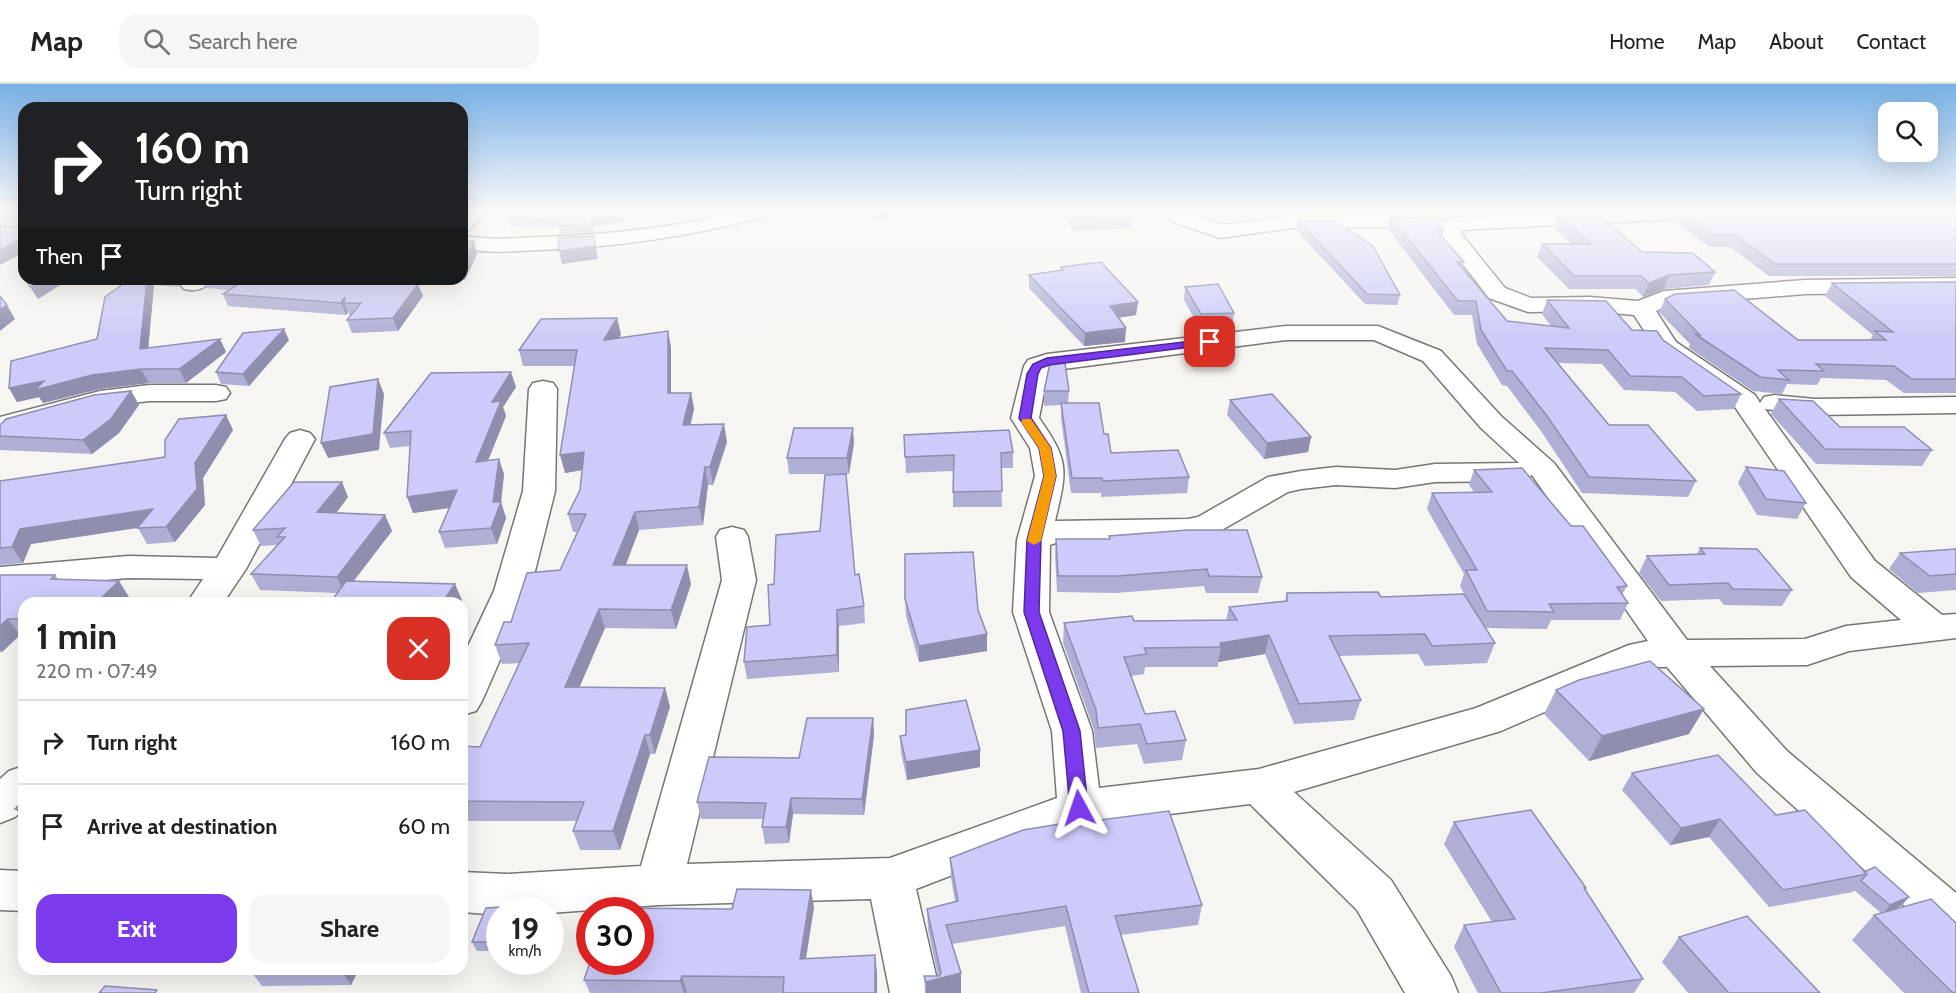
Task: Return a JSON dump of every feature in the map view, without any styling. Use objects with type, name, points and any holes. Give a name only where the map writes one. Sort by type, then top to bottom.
[{"type":"street","points":[[1464,252],[1497,293],[1528,305],[1590,304],[1642,309],[1664,298],[1781,289],[1956,285]]},
{"type":"street","points":[[1642,309],[1667,347],[1745,401],[1863,568],[1946,628]]},
{"type":"street","points":[[1079,808],[1072,731],[1031,612],[1034,540],[1050,476],[1045,448],[1025,418],[1033,374],[1037,366],[1047,362],[1086,356],[1137,352],[1286,333],[1378,333],[1432,356],[1491,422],[1543,469],[1677,654],[1772,762],[1956,922]]},
{"type":"street","points":[[468,689],[512,591],[536,502],[543,389]]},
{"type":"street","points":[[0,426],[100,399],[148,393],[216,393]]},
{"type":"street","points":[[1745,401],[1815,407],[1956,405]]},
{"type":"street","points":[[209,597],[229,569],[269,489],[300,439]]},
{"type":"street","points":[[1034,540],[1060,530],[1188,529],[1209,524],[1279,484],[1301,480],[1336,476],[1395,478],[1435,473],[1503,473],[1543,469]]},
{"type":"street","points":[[659,885],[739,580],[732,537]]},
{"type":"street","points":[[0,578],[128,567],[229,569]]},
{"type":"street","points":[[468,892],[507,895],[659,885],[890,878],[1079,808],[1259,786],[1487,720],[1642,654],[1807,652],[1846,639],[1946,628]]},
{"type":"street","points":[[1259,786],[1374,895],[1433,993]]},
{"type":"street","points":[[0,805],[18,788]]},
{"type":"street","points":[[890,878],[915,993]]},
{"type":"street","points":[[0,890],[18,891]]},
{"type":"building","points":[[1328,252],[1377,252],[1400,295],[1367,294]]},
{"type":"building","points":[[1419,252],[1456,252],[1464,262],[1457,262],[1507,321],[1569,328],[1547,300],[1606,301],[1632,330],[1657,331],[1663,340],[1741,394],[1704,396],[1682,377],[1630,376],[1608,350],[1545,348],[1609,425],[1648,425],[1696,481],[1589,477],[1547,416],[1512,371],[1507,371],[1481,330],[1476,301],[1458,301]]},
{"type":"building","points":[[1550,252],[1693,253],[1715,272],[1669,275],[1649,283],[1641,276],[1574,276]]},
{"type":"building","points":[[1759,252],[1956,252],[1956,264],[1775,264]]},
{"type":"building","points":[[1101,262],[1138,302],[1110,306],[1126,328],[1085,333],[1029,275],[1063,270],[1061,267]]},
{"type":"building","points":[[1956,282],[1956,379],[1912,379],[1894,366],[1816,364],[1824,371],[1778,370],[1789,380],[1760,377],[1695,334],[1700,335],[1665,299],[1675,294],[1734,290],[1798,340],[1886,340],[1875,331],[1893,332],[1832,283]]},
{"type":"building","points":[[1218,284],[1234,313],[1201,314],[1185,287]]},
{"type":"building","points":[[122,285],[146,285],[140,349],[220,339],[179,369],[141,369],[92,375],[35,390],[44,381],[9,388],[11,361],[97,339],[105,297]]},
{"type":"building","points":[[237,285],[417,285],[393,318],[347,320],[361,303],[344,303],[345,297],[341,303],[223,294]]},
{"type":"building","points":[[0,296],[7,305],[0,310]]},
{"type":"building","points":[[617,318],[604,340],[668,331],[668,393],[691,393],[683,425],[724,424],[710,467],[705,467],[699,507],[635,512],[613,565],[687,565],[671,610],[599,609],[565,687],[665,688],[650,735],[645,735],[613,831],[573,831],[584,802],[468,801],[468,746],[480,747],[529,643],[495,645],[504,622],[511,622],[527,573],[560,570],[586,514],[568,514],[580,490],[584,452],[560,455],[577,350],[519,350],[541,319]]},
{"type":"building","points":[[284,329],[243,374],[216,372],[243,333]]},
{"type":"building","points":[[1050,363],[1065,363],[1069,391],[1044,391]]},
{"type":"building","points":[[511,372],[492,402],[501,401],[476,462],[499,459],[493,502],[501,502],[491,528],[439,532],[457,490],[407,497],[411,431],[384,433],[431,373]]},
{"type":"building","points":[[378,379],[373,434],[321,443],[330,387]]},
{"type":"building","points":[[131,391],[111,419],[83,440],[0,436],[0,425],[6,419],[94,395]]},
{"type":"building","points":[[1272,394],[1311,437],[1267,443],[1230,400]]},
{"type":"building","points":[[1779,399],[1813,401],[1840,427],[1904,427],[1932,450],[1825,449]]},
{"type":"building","points":[[1061,403],[1099,403],[1104,434],[1108,434],[1111,453],[1178,450],[1189,477],[1103,481],[1102,478],[1072,478]]},
{"type":"building","points":[[226,415],[195,463],[197,489],[166,527],[137,528],[153,509],[20,529],[12,547],[0,548],[0,481],[165,457],[165,440],[179,419]]},
{"type":"building","points":[[794,428],[853,428],[847,458],[787,458]]},
{"type":"building","points":[[1009,430],[1013,452],[1001,453],[1002,491],[953,492],[954,455],[905,457],[904,435]]},
{"type":"building","points":[[1746,467],[1784,471],[1806,503],[1766,499]]},
{"type":"building","points":[[1522,468],[1571,526],[1583,526],[1627,586],[1617,587],[1628,603],[1549,604],[1554,612],[1487,611],[1466,570],[1477,570],[1432,493],[1492,492],[1474,470]]},
{"type":"building","points":[[846,474],[855,575],[859,574],[864,606],[837,610],[837,655],[744,662],[747,627],[770,625],[768,585],[774,584],[776,535],[820,531],[825,475]]},
{"type":"building","points":[[294,482],[342,482],[317,512],[385,515],[337,577],[251,574],[285,537],[277,537],[285,528],[253,530]]},
{"type":"building","points":[[1188,530],[1247,530],[1262,577],[1209,576],[1207,569],[1118,576],[1058,576],[1056,539],[1110,539],[1109,536]]},
{"type":"building","points":[[1700,548],[1757,549],[1792,590],[1733,589],[1728,583],[1669,585],[1647,556],[1705,554]]},
{"type":"building","points":[[1956,549],[1956,574],[1930,576],[1900,553]]},
{"type":"building","points":[[973,552],[978,610],[987,634],[919,646],[905,599],[905,554]]},
{"type":"building","points":[[0,575],[55,575],[51,579],[119,581],[102,597],[18,597],[18,619],[8,619],[0,626]]},
{"type":"building","points":[[346,581],[455,584],[446,597],[334,597]]},
{"type":"building","points":[[1378,592],[1381,597],[1464,594],[1495,643],[1432,646],[1425,634],[1329,636],[1361,700],[1299,704],[1269,635],[1220,643],[1221,647],[1144,648],[1147,654],[1124,657],[1145,714],[1175,711],[1186,740],[1147,744],[1140,724],[1098,728],[1096,710],[1064,623],[1132,616],[1134,621],[1237,620],[1229,607],[1287,601],[1287,593]]},
{"type":"building","points":[[1650,661],[1704,709],[1602,736],[1556,690],[1579,680]]},
{"type":"building","points":[[966,700],[980,750],[906,762],[900,736],[906,735],[906,710]]},
{"type":"building","points":[[807,718],[873,718],[862,799],[791,798],[786,827],[762,827],[766,803],[697,802],[709,757],[799,758]]},
{"type":"building","points":[[1718,755],[1776,815],[1805,810],[1867,874],[1783,890],[1720,819],[1681,828],[1632,773]]},
{"type":"building","points":[[1531,810],[1586,888],[1584,888],[1643,979],[1541,993],[1501,993],[1464,925],[1515,919],[1454,822]]},
{"type":"building","points":[[1169,811],[1202,905],[1115,916],[1139,993],[1089,993],[1066,906],[946,925],[961,973],[926,982],[924,976],[939,976],[941,973],[927,909],[958,901],[950,858],[1023,830],[1084,820],[1085,822]]},
{"type":"building","points":[[1875,867],[1909,897],[1890,905],[1861,881],[1867,874],[1864,872]]},
{"type":"building","points":[[737,889],[811,890],[800,959],[875,955],[875,993],[783,993],[784,977],[682,976],[680,981],[584,980],[586,975],[654,975],[654,908],[732,909]]},
{"type":"building","points":[[1931,899],[1956,923],[1956,993],[1953,993],[1874,915]]},
{"type":"building","points":[[486,908],[486,942],[472,942]]},
{"type":"building","points":[[1747,916],[1820,993],[1729,993],[1679,937]]},
{"type":"building","points":[[105,986],[157,990],[155,993],[99,993]]},
{"type":"slow traffic","points":[[1027,422],[1045,448],[1050,476],[1034,541]]},
{"type":"route","points":[[1079,808],[1072,731],[1031,612],[1034,540],[1050,476],[1045,448],[1025,418],[1033,374],[1037,366],[1047,362],[1210,342]]}]
